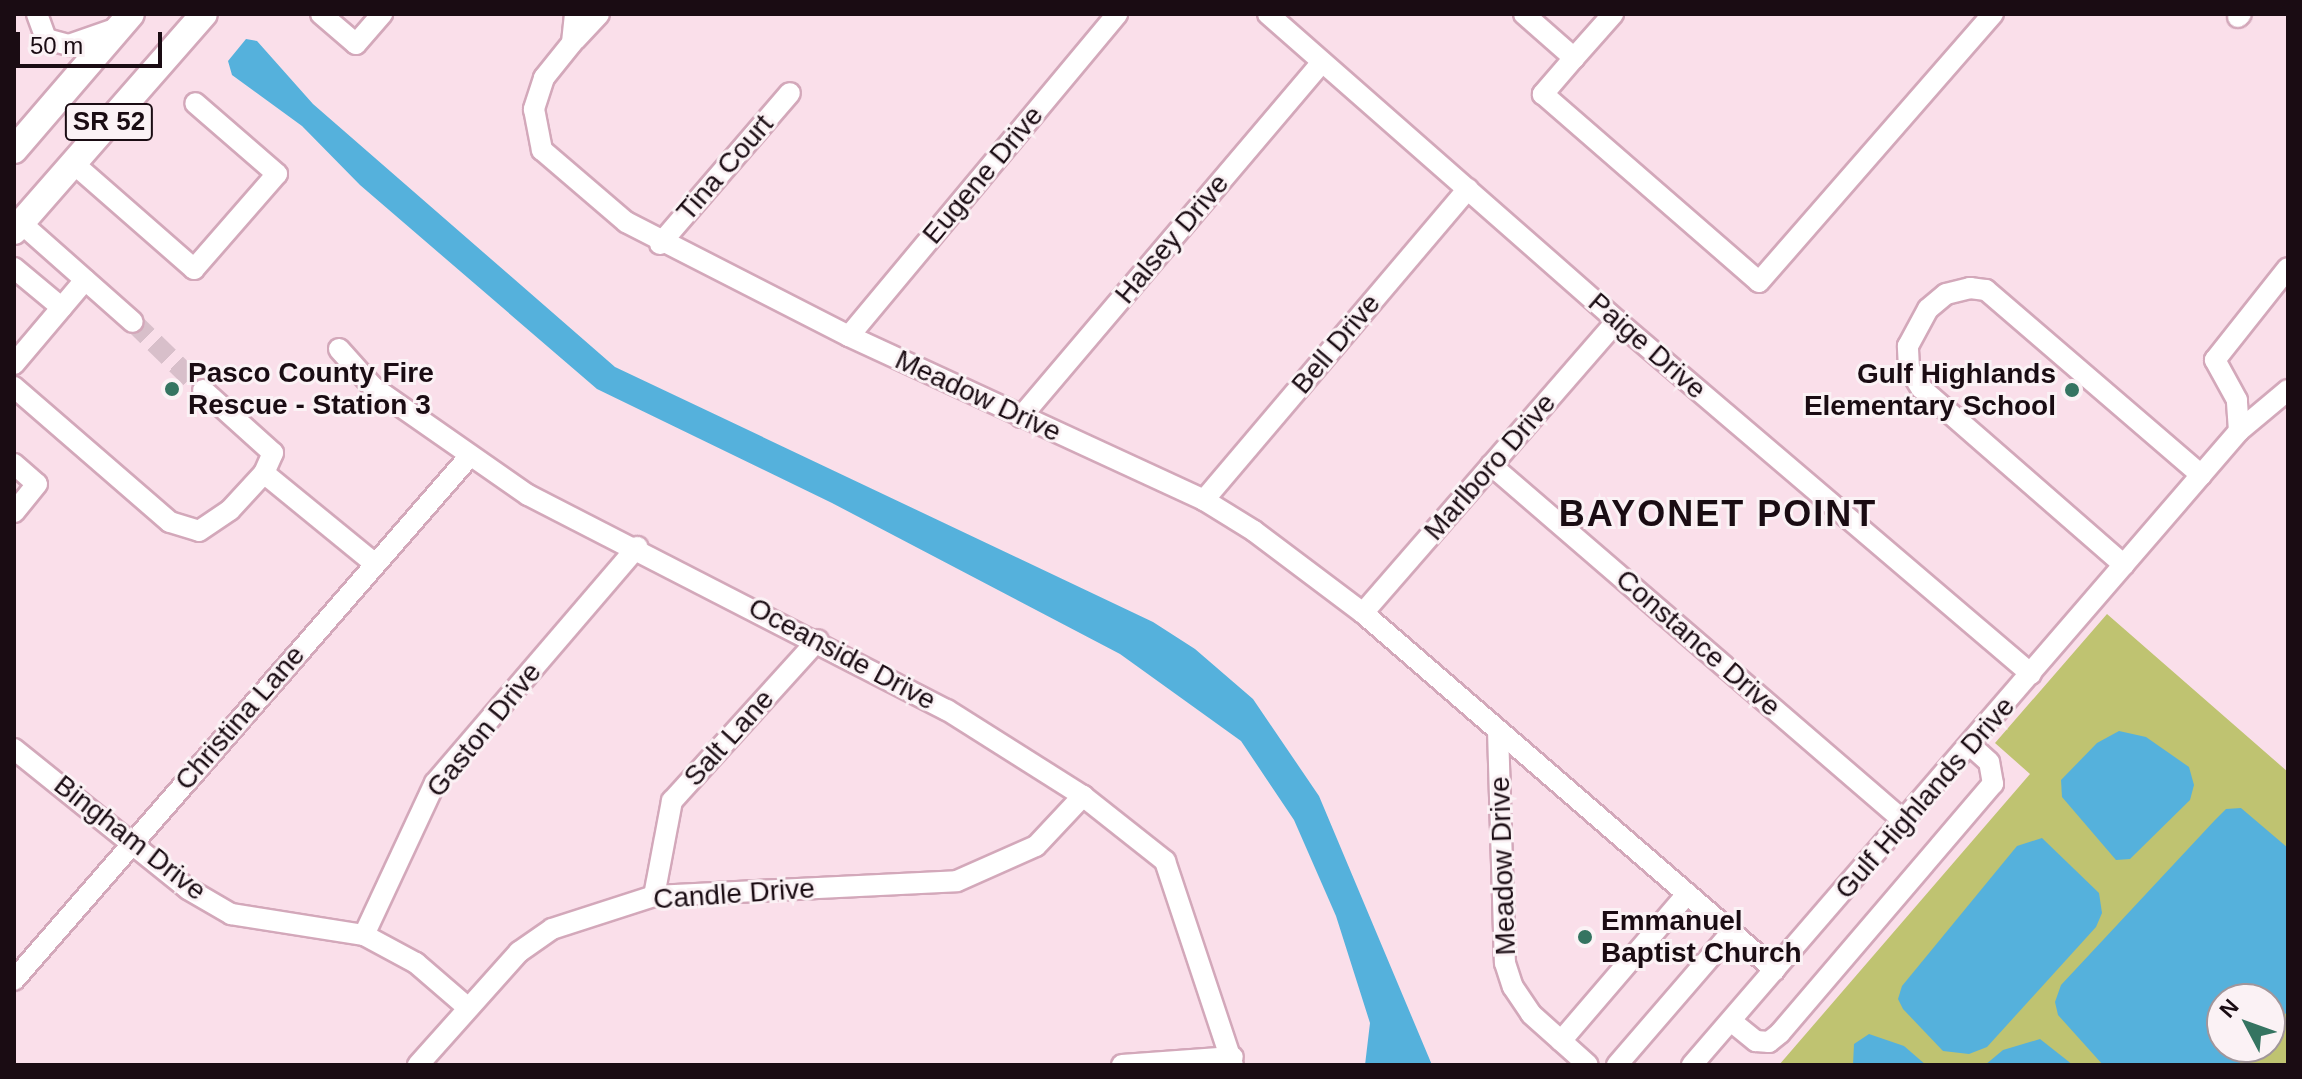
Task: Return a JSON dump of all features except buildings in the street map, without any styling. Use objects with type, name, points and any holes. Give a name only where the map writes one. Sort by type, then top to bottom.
[{"type":"main road","points":[[125,104],[183,14]]},
{"type":"main road","name":"SR 52","points":[[17,227],[204,14]]},
{"type":"main road","name":"SR 52","points":[[14,150],[126,21]]},
{"type":"street","points":[[37,14],[46,39],[69,45],[126,21]]},
{"type":"street","points":[[321,14],[356,44],[382,14]]},
{"type":"street","points":[[572,43],[575,14]]},
{"type":"street","name":"Meadow Drive","points":[[599,14],[544,78],[534,109],[542,150],[626,222],[660,244],[849,336],[1204,500],[1254,531],[1363,613],[1775,970]]},
{"type":"street","name":"Eugene Drive","points":[[849,336],[1117,14]]},
{"type":"street","name":"Paige Drive","points":[[1268,14],[1617,321],[2031,674]]},
{"type":"street","points":[[1524,14],[1574,58]]},
{"type":"street","points":[[1613,14],[1543,94],[1759,282],[1993,14]]},
{"type":"street","name":"Halsey Drive","points":[[1021,417],[1322,62]]},
{"type":"street","name":"Tina Court","points":[[660,244],[790,93]]},
{"type":"street","points":[[73,163],[194,269],[277,174],[195,103]]},
{"type":"street","name":"Bell Drive","points":[[1204,500],[1468,189]]},
{"type":"street","points":[[17,227],[133,322]]},
{"type":"street","points":[[14,268],[62,308]]},
{"type":"street","points":[[2239,431],[2237,400],[2215,360],[2288,268]]},
{"type":"street","points":[[14,364],[85,280]]},
{"type":"street","points":[[2124,565],[1921,388],[1909,368],[1908,346],[1928,309],[1946,294],[1970,288],[1986,290],[2201,475]]},
{"type":"street","name":"Marlboro Drive","points":[[1363,613],[1617,321]]},
{"type":"street","name":"Oceanside Drive","points":[[339,349],[373,387],[469,457],[528,495],[637,547],[947,710],[1083,796],[1165,861],[1233,1061]]},
{"type":"street","points":[[14,387],[170,522],[188,530],[214,525],[264,473],[273,453],[203,390]]},
{"type":"street","name":"Gulf Highlands Drive","points":[[1692,1065],[1905,822],[2239,431],[2288,390]]},
{"type":"street","name":"Christina Lane","points":[[14,980],[469,457]]},
{"type":"street","points":[[14,464],[37,484],[14,512]]},
{"type":"street","name":"Constance Drive","points":[[1491,465],[1905,822]]},
{"type":"street","points":[[264,473],[374,563]]},
{"type":"street","name":"Gaston Drive","points":[[364,935],[435,783],[637,547]]},
{"type":"street","name":"Salt Lane","points":[[654,896],[672,801],[818,640]]},
{"type":"street","name":"Meadow Drive","points":[[1498,730],[1505,963],[1513,987],[1531,1014],[1588,1065]]},
{"type":"street","points":[[1731,1021],[1756,1041],[1769,1042],[1780,1033],[1993,784],[1989,762],[1970,745]]},
{"type":"street","name":"Bingham Drive","points":[[14,749],[188,889],[231,914],[364,935],[416,963],[467,1007]]},
{"type":"street","name":"Candle Drive","points":[[418,1065],[519,952],[552,929],[654,896],[957,881],[1036,846],[1083,796]]},
{"type":"street","points":[[1561,1041],[1687,894]]},
{"type":"street","points":[[1617,1065],[1732,932]]},
{"type":"street","points":[[1122,1065],[1233,1061]]},
{"type":"green space","points":[[2107,614],[2288,772],[2288,1065],[1779,1065],[2030,774],[1995,743]]},
{"type":"water","points":[[246,39],[257,41],[313,104],[615,367],[1153,622],[1195,649],[1253,699],[1319,796],[1432,1065],[1365,1065],[1370,1023],[1336,916],[1294,820],[1241,741],[1120,654],[832,503],[597,389],[360,185],[302,126],[232,75],[228,61]]},
{"type":"water","points":[[2119,731],[2146,737],[2189,767],[2194,785],[2190,800],[2130,859],[2116,860],[2062,797],[2061,780],[2097,743]]},
{"type":"water","points":[[2241,808],[2288,848],[2288,1011],[2286,1013],[2286,983],[2206,983],[2206,1063],[2240,1063],[2238,1065],[2103,1065],[2058,1015],[2055,1002],[2061,985],[2226,809]]},
{"type":"water","points":[[2042,838],[2099,893],[2102,913],[2096,927],[1987,1047],[1969,1054],[1943,1051],[1903,1009],[1898,999],[1902,986],[2017,846]]},
{"type":"water","points":[[1869,1034],[1904,1046],[1926,1065],[1853,1065],[1854,1044]]},
{"type":"water","points":[[2040,1039],[2073,1065],[1985,1065],[2003,1050]]},
{"type":"tunnel","points":[[133,322],[203,390]]},
{"type":"place","name":"Pasco County Fire Rescue - Station 3","points":[[172,389]]},
{"type":"place","name":"Gulf Highlands Elementary School","points":[[2072,390]]},
{"type":"place","name":"Emmanuel Baptist Church","points":[[1585,937]]},
{"type":"district","name":"BAYONET POINT","points":[[1718,514]]}]
